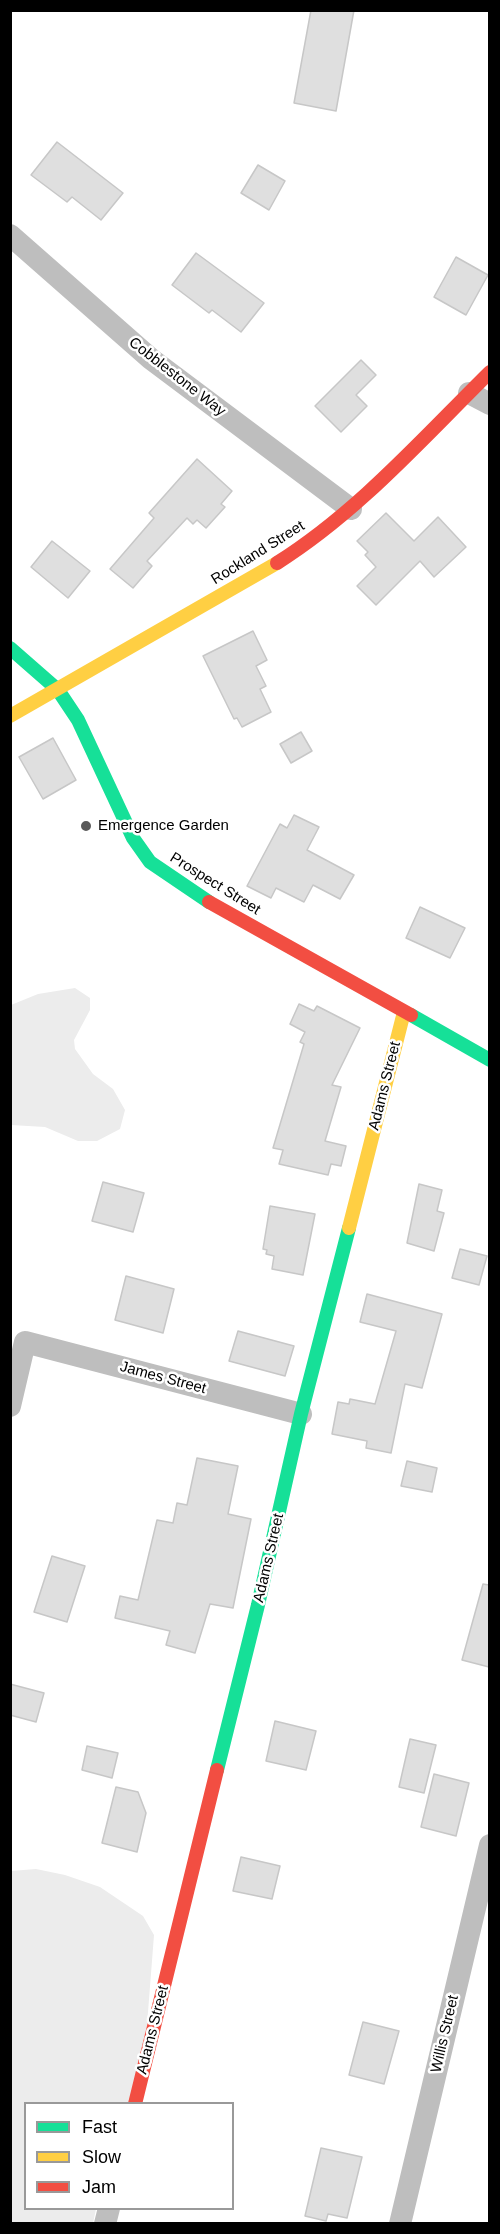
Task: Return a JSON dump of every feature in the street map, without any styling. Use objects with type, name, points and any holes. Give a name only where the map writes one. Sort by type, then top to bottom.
[{"type":"street","name":"Cobblestone Way","points":[[10,236],[151,359],[351,509]]},
{"type":"street","name":"Rockland Street","points":[[10,716],[278,562],[312,540],[351,509],[489,372]]},
{"type":"street","points":[[469,393],[489,404]]},
{"type":"street","name":"Prospect Street","points":[[10,648],[58,690],[78,720],[132,838],[150,862],[206,900],[489,1060]]},
{"type":"street","name":"Adams Street","points":[[135,2102],[258,1605],[301,1414],[404,1012]]},
{"type":"street","name":"James Street","points":[[10,1406],[25,1342],[301,1414]]},
{"type":"street","name":"Willis Street","points":[[400,2223],[489,1845]]},
{"type":"shaded area","points":[[75,988],[90,998],[90,1010],[74,1040],[75,1049],[93,1074],[113,1089],[125,1110],[120,1129],[97,1141],[78,1141],[45,1127],[11,1125],[11,1005],[38,994]]},
{"type":"shaded area","points":[[36,1869],[65,1875],[100,1887],[143,1916],[154,1935],[147,2025],[130,2102],[24,2102],[24,2210],[96,2210],[93,2223],[11,2224],[11,1871]]},
{"type":"building","points":[[311,10],[354,10],[336,111],[294,103]]},
{"type":"building","points":[[57,142],[123,193],[101,220],[72,197],[67,202],[31,175]]},
{"type":"building","points":[[258,165],[285,181],[269,210],[241,193]]},
{"type":"building","points":[[196,253],[264,303],[241,332],[212,310],[209,313],[172,285]]},
{"type":"building","points":[[456,257],[488,275],[466,315],[434,297]]},
{"type":"building","points":[[361,360],[376,375],[356,395],[367,406],[341,432],[315,406]]},
{"type":"building","points":[[197,459],[232,491],[221,504],[225,507],[206,528],[197,520],[193,524],[187,518],[147,561],[152,566],[133,588],[110,569],[154,518],[149,513]]},
{"type":"building","points":[[386,513],[414,541],[438,517],[466,547],[434,577],[420,561],[376,605],[357,586],[376,567],[365,555],[368,552],[357,541]]},
{"type":"building","points":[[52,541],[90,571],[68,598],[31,567]]},
{"type":"building","points":[[253,631],[267,660],[256,666],[266,686],[260,689],[271,712],[242,727],[237,718],[234,719],[203,656]]},
{"type":"building","points":[[301,732],[312,751],[291,763],[280,744]]},
{"type":"building","points":[[53,738],[76,780],[43,799],[19,757]]},
{"type":"building","points":[[294,815],[319,827],[307,850],[354,875],[340,899],[313,885],[304,902],[276,888],[271,898],[247,886],[280,824],[287,828]]},
{"type":"building","points":[[420,907],[465,928],[450,958],[406,938]]},
{"type":"building","points":[[299,1004],[314,1011],[317,1006],[360,1028],[332,1085],[341,1087],[325,1141],[346,1146],[341,1166],[331,1164],[328,1175],[279,1164],[283,1150],[273,1148],[304,1044],[300,1042],[305,1032],[290,1024]]},
{"type":"building","points":[[103,1182],[144,1193],[133,1232],[92,1221]]},
{"type":"building","points":[[419,1184],[442,1190],[437,1211],[444,1213],[434,1251],[407,1243]]},
{"type":"building","points":[[270,1206],[315,1214],[303,1275],[272,1269],[274,1256],[266,1254],[267,1250],[263,1249]]},
{"type":"building","points":[[460,1249],[487,1256],[479,1285],[452,1278]]},
{"type":"building","points":[[126,1276],[174,1289],[163,1333],[115,1320]]},
{"type":"building","points":[[367,1294],[442,1314],[422,1388],[405,1384],[391,1453],[366,1448],[367,1441],[332,1434],[338,1402],[349,1404],[350,1399],[375,1404],[396,1331],[360,1322]]},
{"type":"building","points":[[238,1331],[294,1346],[285,1376],[229,1361]]},
{"type":"building","points":[[197,1458],[238,1466],[228,1514],[251,1519],[233,1608],[210,1604],[195,1653],[166,1645],[170,1631],[115,1618],[120,1596],[138,1600],[157,1520],[173,1523],[177,1503],[187,1505]]},
{"type":"building","points":[[407,1461],[437,1468],[432,1492],[401,1486]]},
{"type":"building","points":[[52,1556],[85,1566],[67,1622],[34,1612]]},
{"type":"building","points":[[483,1584],[489,1585],[489,1667],[462,1660]]},
{"type":"building","points":[[10,1684],[44,1693],[36,1722],[10,1715]]},
{"type":"building","points":[[275,1721],[316,1731],[306,1770],[266,1761]]},
{"type":"building","points":[[410,1739],[436,1745],[424,1793],[399,1787]]},
{"type":"building","points":[[87,1746],[118,1753],[112,1778],[82,1770]]},
{"type":"building","points":[[434,1774],[469,1783],[456,1836],[421,1827]]},
{"type":"building","points":[[116,1787],[138,1792],[146,1813],[137,1852],[102,1843]]},
{"type":"building","points":[[241,1857],[280,1866],[272,1899],[233,1891]]},
{"type":"building","points":[[363,2022],[399,2031],[384,2084],[349,2075]]},
{"type":"building","points":[[321,2148],[362,2157],[347,2218],[328,2214],[326,2221],[305,2216]]},
{"type":"traffic: fast","points":[[10,648],[58,690],[78,720],[133,838],[150,862],[209,902]]},
{"type":"traffic: fast","points":[[411,1015],[490,1060]]},
{"type":"traffic: fast","points":[[217,1770],[258,1605],[301,1414],[349,1228]]},
{"type":"traffic: slow","points":[[10,716],[277,563]]},
{"type":"traffic: slow","points":[[349,1228],[404,1012]]},
{"type":"traffic: jam","points":[[277,563],[307,543],[362,498],[490,372]]},
{"type":"traffic: jam","points":[[209,902],[411,1015]]},
{"type":"traffic: jam","points":[[135,2102],[217,1770]]},
{"type":"place","name":"Emergence Garden","points":[[86,826]]}]
